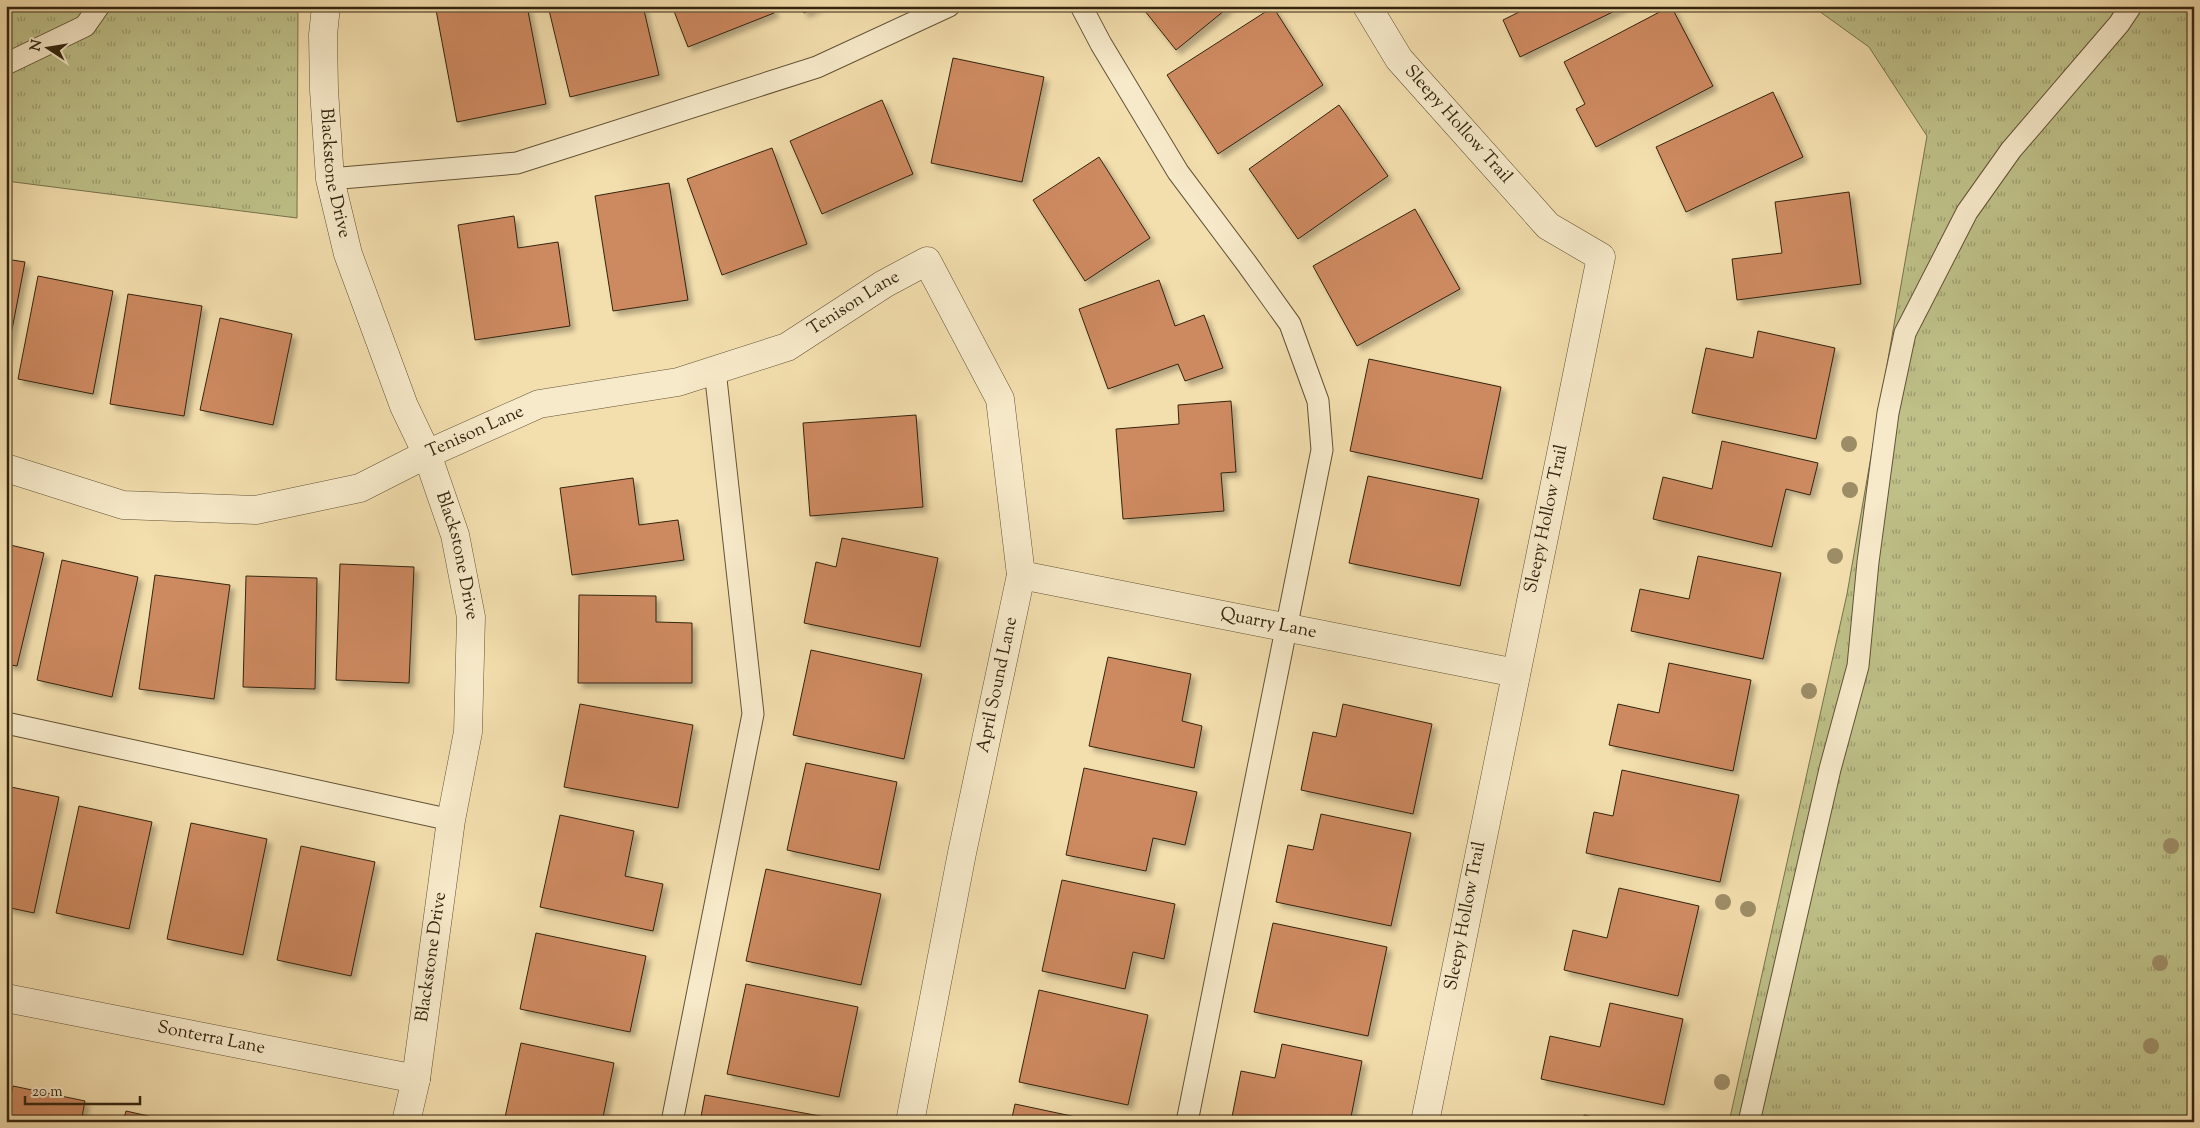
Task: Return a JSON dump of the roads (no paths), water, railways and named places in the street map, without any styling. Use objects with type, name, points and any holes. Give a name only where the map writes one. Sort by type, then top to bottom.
[{"type":"street","name":"Blackstone Drive","points":[[326,6],[323,35],[324,90],[330,178],[348,254],[404,406],[427,454],[455,535],[471,617],[468,732],[451,820],[416,1079],[406,1122]]},
{"type":"street","name":"Sleepy Hollow Trail","points":[[1367,6],[1400,59],[1548,226],[1601,257],[1425,1122]]},
{"type":"street","name":"Tenison Lane","points":[[6,468],[123,505],[256,510],[360,488],[427,454],[539,404],[678,382],[787,347],[884,284],[927,261]]},
{"type":"street","name":"April Sound Lane","points":[[910,1122],[962,853],[1021,574],[1000,399],[927,261]]},
{"type":"street","name":"Quarry Lane","points":[[1021,574],[1516,673]]},
{"type":"street","name":"Sonterra Lane","points":[[6,998],[416,1079]]},
{"type":"lane","points":[[6,64],[85,26],[99,6]]},
{"type":"lane","points":[[330,178],[518,163],[817,68],[949,6]]},
{"type":"lane","points":[[1081,6],[1100,44],[1178,172],[1290,324],[1318,400],[1322,450],[1284,628],[1224,942],[1187,1122]]},
{"type":"lane","points":[[1749,1122],[1830,769],[1858,666],[1868,562],[1888,413],[1905,333],[1967,212],[2011,150],[2119,24],[2132,6]]},
{"type":"lane","points":[[672,1122],[753,714],[715,370]]},
{"type":"lane","points":[[6,723],[451,820]]}]
